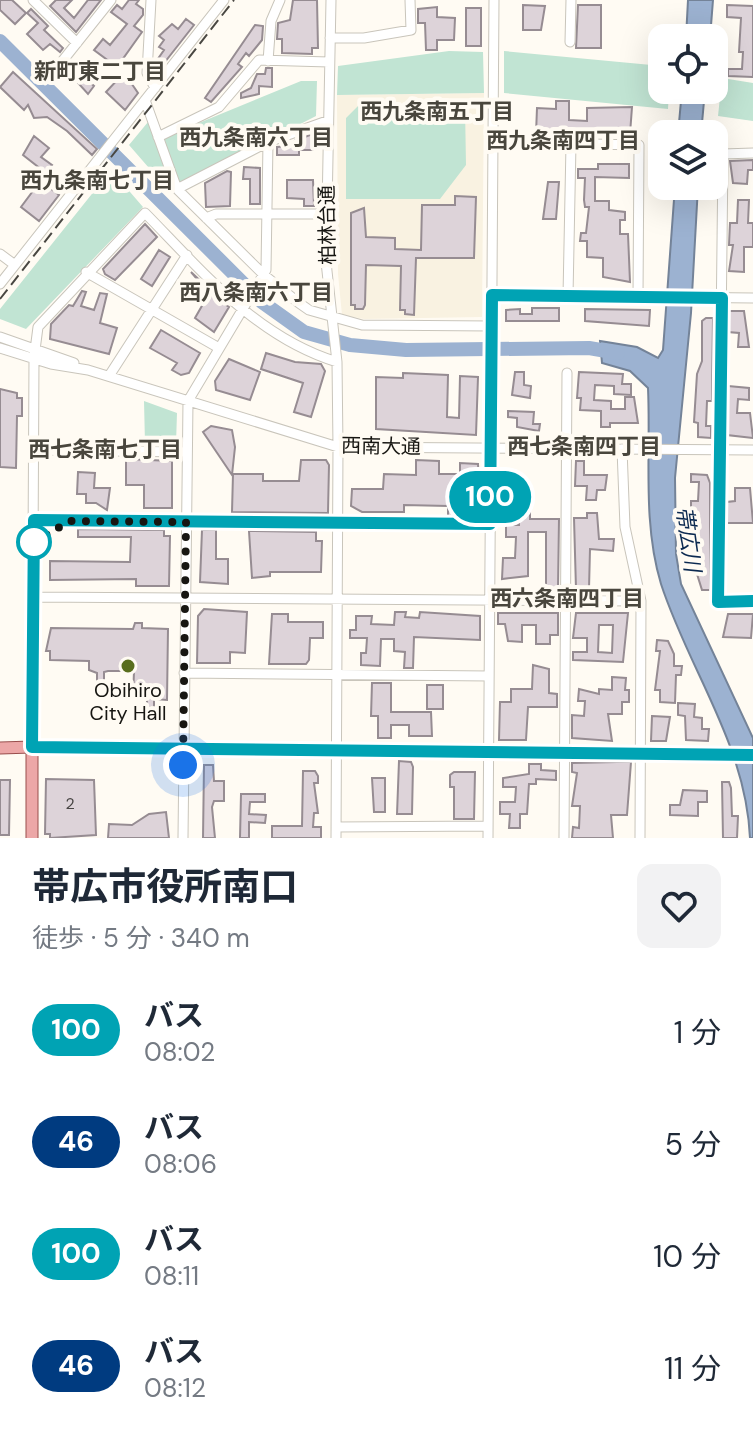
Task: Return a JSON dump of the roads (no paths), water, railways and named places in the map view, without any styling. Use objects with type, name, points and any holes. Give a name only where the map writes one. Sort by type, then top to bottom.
[{"type":"main road","points":[[0,748],[32,747],[32,838]]},
{"type":"street","points":[[33,0],[77,43]]},
{"type":"street","points":[[60,64],[111,0]]},
{"type":"street","points":[[151,0],[147,73],[155,88]]},
{"type":"street","points":[[0,284],[224,0]]},
{"type":"street","points":[[268,61],[271,21],[280,0]]},
{"type":"street","name":"柏林台通","points":[[331,0],[326,214],[336,358],[338,447],[336,838]]},
{"type":"street","points":[[330,38],[364,38],[411,30],[410,0]]},
{"type":"street","points":[[488,838],[494,0]]},
{"type":"street","points":[[570,42],[571,0]]},
{"type":"street","points":[[158,137],[219,107],[259,60],[329,62]]},
{"type":"street","points":[[145,100],[177,189],[262,279],[332,321],[491,330]]},
{"type":"street","points":[[177,189],[268,142],[327,121]]},
{"type":"street","points":[[183,838],[188,401],[262,279],[269,214],[268,142]]},
{"type":"street","points":[[494,142],[639,145],[638,297]]},
{"type":"street","points":[[568,296],[571,144]]},
{"type":"street","points":[[753,153],[723,154],[718,602],[753,601]]},
{"type":"street","points":[[336,358],[289,344],[187,255],[145,213],[86,272],[38,327],[34,353],[32,747],[753,755]]},
{"type":"street","points":[[206,218],[216,214],[326,214]]},
{"type":"street","points":[[0,254],[15,265]]},
{"type":"street","points":[[109,376],[187,255]]},
{"type":"street","points":[[86,272],[219,348]]},
{"type":"street","points":[[492,295],[753,298]]},
{"type":"street","name":"西南大通","points":[[0,337],[34,353],[338,447],[753,450]]},
{"type":"street","name":"西南大通","points":[[0,348],[34,353]]},
{"type":"street","points":[[564,838],[567,373]]},
{"type":"street","points":[[622,449],[625,527],[641,601],[640,838]]},
{"type":"street","points":[[35,450],[186,452]]},
{"type":"street","points":[[34,520],[490,524]]},
{"type":"street","points":[[33,597],[641,601]]},
{"type":"street","points":[[184,673],[489,676]]},
{"type":"street","points":[[336,827],[488,826]]},
{"type":"water","points":[[688,0],[713,0],[711,24],[687,24]]},
{"type":"water","points":[[681,104],[704,104],[702,120],[679,120]]},
{"type":"water","points":[[674,200],[697,200],[691,313],[675,478],[676,554],[681,584],[753,738],[753,838],[750,838],[746,804],[727,739],[673,616],[655,560],[649,511],[648,388],[630,371],[602,363],[600,341],[637,347],[658,358],[663,350]]},
{"type":"waterway","points":[[0,41],[262,302],[304,332],[350,345],[406,350],[589,348],[618,353]]},
{"type":"railway","points":[[0,299],[234,0]]},
{"type":"place","name":"Obihiro City Hall","points":[[128,666]]},
{"type":"district","name":"新町東二丁目","points":[[100,71]]},
{"type":"district","name":"西九条南五丁目","points":[[437,111]]},
{"type":"district","name":"西九条南六丁目","points":[[256,137]]},
{"type":"district","name":"西九条南四丁目","points":[[563,140]]},
{"type":"district","name":"西九条南七丁目","points":[[97,180]]},
{"type":"district","name":"西八条南六丁目","points":[[256,292]]},
{"type":"district","name":"西七条南四丁目","points":[[584,446]]},
{"type":"district","name":"西七条南七丁目","points":[[105,449]]},
{"type":"district","name":"西六条南四丁目","points":[[567,598]]},
{"type":"water label","name":"帯広川","points":[[689,539]]}]
